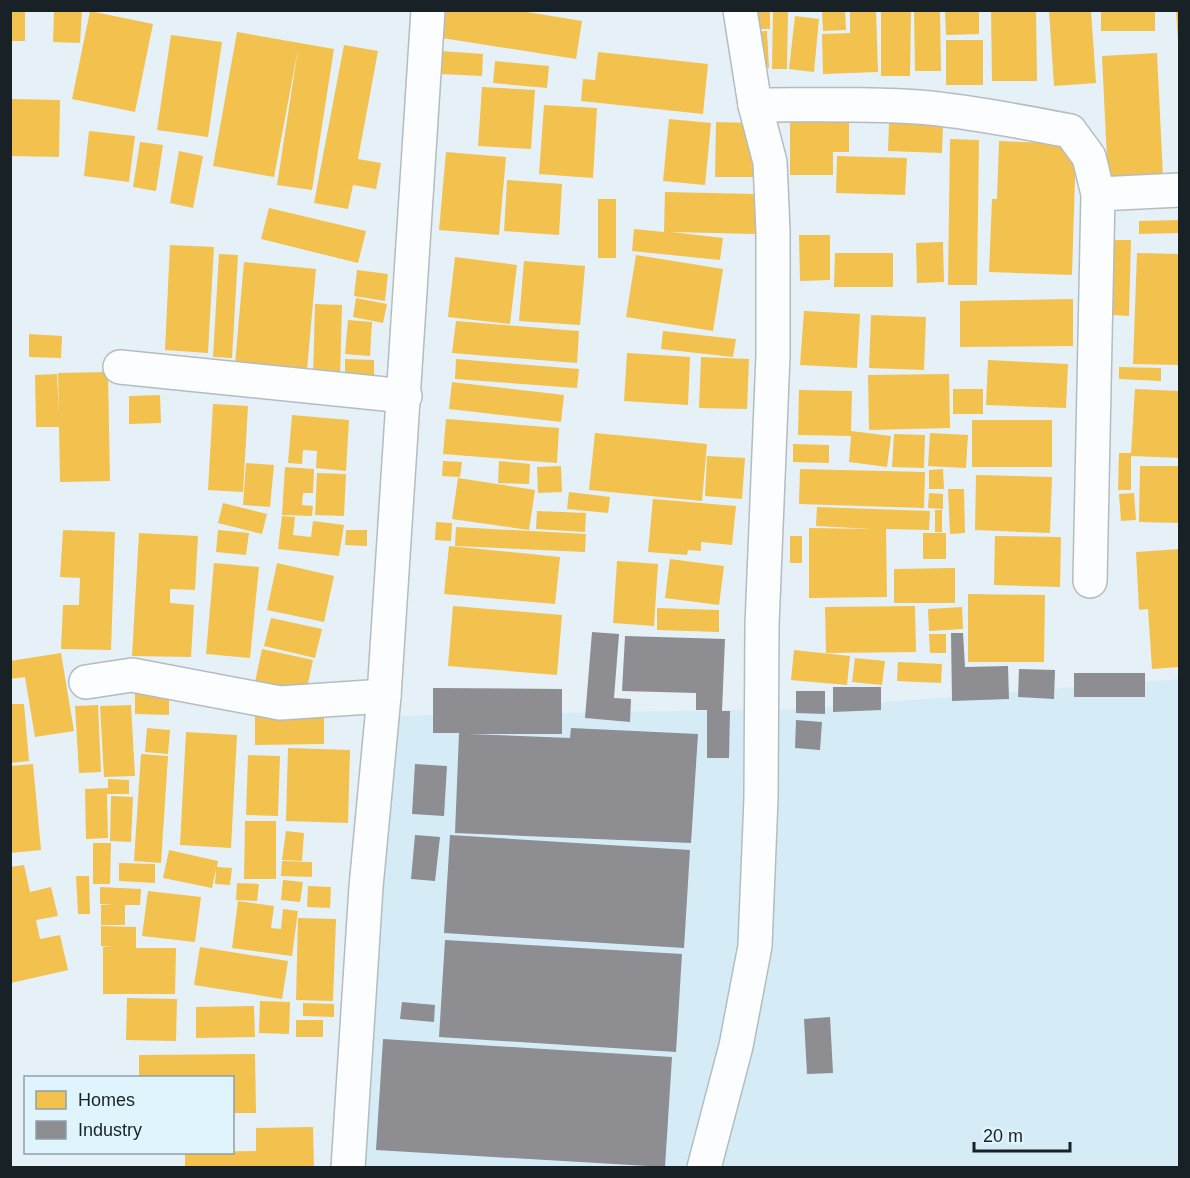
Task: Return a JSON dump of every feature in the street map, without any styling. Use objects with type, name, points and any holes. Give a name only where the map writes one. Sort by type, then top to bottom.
[{"type":"street","points":[[348,1167],[366,887],[384,696],[405,396],[428,10]]},
{"type":"street","points":[[705,1167],[736,1046],[755,934],[761,798],[762,625],[773,355],[773,231],[770,162],[755,105],[740,10]]},
{"type":"street","points":[[755,105],[928,108],[1070,130],[1089,157],[1098,194],[1090,581]]},
{"type":"street","points":[[1098,194],[1179,190]]},
{"type":"street","points":[[120,367],[405,396]]},
{"type":"street","points":[[86,682],[132,675],[280,703],[384,696]]},
{"type":"shaded area","points":[[1179,679],[1179,1167],[354,1168],[382,716],[797,709]]},
{"type":"building: Homes","points":[[10,10],[25,10],[25,41],[10,41]]},
{"type":"building: Homes","points":[[54,10],[82,10],[80,43],[53,42]]},
{"type":"building: Homes","points":[[446,10],[515,10],[582,21],[576,59],[442,38]]},
{"type":"building: Homes","points":[[745,10],[770,10],[770,29],[745,29]]},
{"type":"building: Homes","points":[[773,10],[788,10],[787,69],[772,69]]},
{"type":"building: Homes","points":[[822,10],[845,10],[846,30],[823,31]]},
{"type":"building: Homes","points":[[850,10],[876,10],[878,72],[823,74],[822,34],[850,33]]},
{"type":"building: Homes","points":[[881,10],[911,10],[910,76],[881,76]]},
{"type":"building: Homes","points":[[914,10],[940,10],[941,71],[915,71]]},
{"type":"building: Homes","points":[[945,10],[979,10],[979,34],[946,35]]},
{"type":"building: Homes","points":[[991,10],[1036,10],[1037,81],[992,81]]},
{"type":"building: Homes","points":[[1049,10],[1091,10],[1096,83],[1054,86]]},
{"type":"building: Homes","points":[[1101,10],[1155,10],[1155,31],[1101,31]]},
{"type":"building: Homes","points":[[1176,10],[1180,10],[1180,42],[1178,42]]},
{"type":"building: Homes","points":[[90,11],[153,24],[135,112],[72,99]]},
{"type":"building: Homes","points":[[795,16],[819,19],[814,72],[789,69]]},
{"type":"building: Homes","points":[[767,31],[769,68],[753,68],[751,32]]},
{"type":"building: Homes","points":[[237,32],[334,49],[312,190],[277,185],[298,49],[274,177],[213,166]]},
{"type":"building: Homes","points":[[171,35],[222,42],[208,137],[157,130]]},
{"type":"building: Homes","points":[[946,40],[983,40],[983,85],[946,85]]},
{"type":"building: Homes","points":[[344,45],[378,51],[358,159],[381,163],[376,189],[353,185],[348,209],[314,203]]},
{"type":"building: Homes","points":[[441,51],[483,54],[482,76],[440,74]]},
{"type":"building: Homes","points":[[598,52],[708,64],[703,114],[581,101],[583,79],[595,80]]},
{"type":"building: Homes","points":[[1157,53],[1163,177],[1108,180],[1102,56]]},
{"type":"building: Homes","points":[[495,61],[549,66],[547,88],[493,83]]},
{"type":"building: Homes","points":[[482,87],[535,90],[531,149],[478,146]]},
{"type":"building: Homes","points":[[10,99],[60,100],[59,157],[10,156]]},
{"type":"building: Homes","points":[[544,105],[597,108],[593,178],[539,174]]},
{"type":"building: Homes","points":[[790,116],[849,116],[849,152],[833,152],[833,175],[790,175]]},
{"type":"building: Homes","points":[[669,119],[711,123],[705,185],[663,181]]},
{"type":"building: Homes","points":[[716,122],[754,123],[753,177],[715,177]]},
{"type":"building: Homes","points":[[889,123],[943,125],[942,153],[888,151]]},
{"type":"building: Homes","points":[[89,131],[135,136],[129,182],[84,176]]},
{"type":"building: Homes","points":[[950,139],[979,140],[977,285],[948,285]]},
{"type":"building: Homes","points":[[999,141],[1076,144],[1072,275],[989,272],[992,199],[997,199]]},
{"type":"building: Homes","points":[[140,142],[163,145],[156,191],[133,187]]},
{"type":"building: Homes","points":[[179,151],[203,156],[193,208],[170,203]]},
{"type":"building: Homes","points":[[446,152],[506,157],[499,235],[439,230]]},
{"type":"building: Homes","points":[[837,156],[907,158],[905,195],[836,193]]},
{"type":"building: Homes","points":[[507,180],[562,184],[559,235],[504,231]]},
{"type":"building: Homes","points":[[665,192],[756,194],[755,234],[671,232],[723,238],[720,260],[632,251],[634,229],[664,232]]},
{"type":"building: Homes","points":[[598,199],[616,199],[616,258],[598,258]]},
{"type":"building: Homes","points":[[269,208],[366,231],[358,263],[261,239]]},
{"type":"building: Homes","points":[[1180,220],[1180,233],[1139,234],[1139,221]]},
{"type":"building: Homes","points":[[799,235],[830,235],[830,280],[800,281]]},
{"type":"building: Homes","points":[[1114,240],[1131,240],[1129,316],[1112,315]]},
{"type":"building: Homes","points":[[943,242],[944,282],[917,283],[916,243]]},
{"type":"building: Homes","points":[[170,245],[214,247],[208,353],[165,350]]},
{"type":"building: Homes","points":[[835,253],[893,253],[893,287],[834,287]]},
{"type":"building: Homes","points":[[1137,253],[1180,254],[1180,365],[1133,364]]},
{"type":"building: Homes","points":[[219,254],[238,255],[232,358],[213,357]]},
{"type":"building: Homes","points":[[636,255],[723,269],[713,331],[626,317]]},
{"type":"building: Homes","points":[[455,257],[517,265],[510,324],[448,317]]},
{"type":"building: Homes","points":[[524,261],[585,266],[580,325],[519,321]]},
{"type":"building: Homes","points":[[244,262],[316,269],[307,370],[235,364]]},
{"type":"building: Homes","points":[[357,270],[388,274],[385,301],[354,296]]},
{"type":"building: Homes","points":[[356,298],[387,304],[383,323],[353,317]]},
{"type":"building: Homes","points":[[1073,299],[1073,346],[960,347],[960,301]]},
{"type":"building: Homes","points":[[315,304],[342,305],[340,379],[313,378]]},
{"type":"building: Homes","points":[[804,311],[860,314],[857,368],[800,365]]},
{"type":"building: Homes","points":[[871,315],[926,317],[924,370],[869,368]]},
{"type":"building: Homes","points":[[348,320],[372,322],[370,356],[345,354]]},
{"type":"building: Homes","points":[[456,321],[579,331],[577,363],[452,353]]},
{"type":"building: Homes","points":[[663,331],[736,339],[733,357],[661,349]]},
{"type":"building: Homes","points":[[29,334],[62,336],[61,358],[29,357]]},
{"type":"building: Homes","points":[[627,353],[690,357],[688,405],[624,401]]},
{"type":"building: Homes","points":[[701,357],[749,359],[747,409],[699,408]]},
{"type":"building: Homes","points":[[345,359],[374,360],[374,384],[345,383]]},
{"type":"building: Homes","points":[[456,359],[579,369],[577,388],[455,379]]},
{"type":"building: Homes","points":[[988,360],[1068,364],[1066,408],[986,405]]},
{"type":"building: Homes","points":[[1119,367],[1161,368],[1161,381],[1119,379]]},
{"type":"building: Homes","points":[[108,372],[110,481],[60,482],[59,427],[36,427],[35,375],[57,374],[59,415],[58,373]]},
{"type":"building: Homes","points":[[949,374],[950,428],[869,430],[868,375]]},
{"type":"building: Homes","points":[[452,382],[564,395],[561,422],[449,409]]},
{"type":"building: Homes","points":[[953,389],[983,389],[983,414],[953,414]]},
{"type":"building: Homes","points":[[1135,389],[1180,391],[1180,458],[1131,456],[1131,490],[1118,490],[1119,453],[1131,453]]},
{"type":"building: Homes","points":[[799,390],[852,391],[851,431],[891,436],[887,467],[849,462],[851,436],[798,435]]},
{"type":"building: Homes","points":[[160,395],[161,423],[129,424],[129,396]]},
{"type":"building: Homes","points":[[213,404],[248,406],[243,492],[208,490]]},
{"type":"building: Homes","points":[[292,415],[349,420],[346,471],[316,468],[317,451],[303,450],[302,464],[288,463]]},
{"type":"building: Homes","points":[[446,419],[559,428],[557,463],[443,454]]},
{"type":"building: Homes","points":[[972,420],[1052,420],[1052,467],[972,467]]},
{"type":"building: Homes","points":[[595,433],[707,444],[702,501],[589,490]]},
{"type":"building: Homes","points":[[930,433],[968,435],[966,468],[928,466]]},
{"type":"building: Homes","points":[[894,434],[925,435],[924,468],[892,467]]},
{"type":"building: Homes","points":[[793,444],[829,445],[829,463],[793,462]]},
{"type":"building: Homes","points":[[707,456],[745,458],[742,499],[705,496]]},
{"type":"building: Homes","points":[[443,461],[462,462],[460,477],[442,476]]},
{"type":"building: Homes","points":[[499,461],[530,464],[529,484],[498,483]]},
{"type":"building: Homes","points":[[246,463],[274,465],[270,507],[243,505]]},
{"type":"building: Homes","points":[[561,466],[562,492],[538,493],[537,467]]},
{"type":"building: Homes","points":[[1140,466],[1180,466],[1180,523],[1139,522]]},
{"type":"building: Homes","points":[[285,467],[314,469],[313,493],[303,493],[302,505],[313,506],[312,516],[282,515]]},
{"type":"building: Homes","points":[[800,469],[925,472],[924,508],[799,504]]},
{"type":"building: Homes","points":[[943,469],[944,489],[929,489],[929,470]]},
{"type":"building: Homes","points":[[317,473],[346,474],[344,516],[315,515]]},
{"type":"building: Homes","points":[[976,475],[1052,477],[1050,533],[975,530]]},
{"type":"building: Homes","points":[[458,478],[535,490],[529,530],[452,519]]},
{"type":"building: Homes","points":[[948,489],[964,489],[965,533],[950,534]]},
{"type":"building: Homes","points":[[569,492],[610,497],[608,513],[567,509]]},
{"type":"building: Homes","points":[[929,493],[943,494],[943,509],[928,508]]},
{"type":"building: Homes","points":[[1134,493],[1136,520],[1121,521],[1119,494]]},
{"type":"building: Homes","points":[[653,499],[736,506],[732,545],[701,542],[701,551],[688,550],[687,555],[648,552]]},
{"type":"building: Homes","points":[[223,503],[267,514],[262,534],[218,523]]},
{"type":"building: Homes","points":[[817,507],[930,511],[929,530],[886,529],[887,597],[809,598],[809,528],[873,529],[816,526]]},
{"type":"building: Homes","points":[[935,510],[942,510],[942,532],[935,532]]},
{"type":"building: Homes","points":[[537,511],[586,513],[585,532],[536,529]]},
{"type":"building: Homes","points":[[282,516],[295,517],[293,535],[311,537],[313,521],[344,525],[339,556],[278,549]]},
{"type":"building: Homes","points":[[436,522],[452,523],[451,541],[435,540]]},
{"type":"building: Homes","points":[[456,527],[586,534],[585,552],[455,546]]},
{"type":"building: Homes","points":[[63,530],[115,532],[111,650],[61,649],[63,605],[79,605],[80,578],[60,577]]},
{"type":"building: Homes","points":[[218,530],[249,533],[246,555],[216,552]]},
{"type":"building: Homes","points":[[346,530],[367,530],[367,546],[345,545]]},
{"type":"building: Homes","points":[[139,533],[198,536],[195,590],[170,589],[170,603],[194,605],[191,657],[132,656]]},
{"type":"building: Homes","points":[[923,533],[946,533],[946,559],[923,559]]},
{"type":"building: Homes","points":[[790,536],[802,536],[802,563],[790,563]]},
{"type":"building: Homes","points":[[995,536],[1061,537],[1060,587],[994,585]]},
{"type":"building: Homes","points":[[449,546],[560,557],[555,604],[444,594]]},
{"type":"building: Homes","points":[[1180,549],[1180,667],[1152,669],[1148,609],[1139,610],[1136,552]]},
{"type":"building: Homes","points":[[670,559],[724,566],[719,605],[665,598]]},
{"type":"building: Homes","points":[[617,561],[658,564],[654,626],[613,623]]},
{"type":"building: Homes","points":[[214,563],[259,567],[250,658],[206,654]]},
{"type":"building: Homes","points":[[277,563],[334,576],[324,622],[267,610]]},
{"type":"building: Homes","points":[[955,568],[955,603],[894,603],[894,569]]},
{"type":"building: Homes","points":[[968,594],[1045,595],[1044,662],[968,662]]},
{"type":"building: Homes","points":[[453,606],[562,615],[557,675],[448,666]]},
{"type":"building: Homes","points":[[915,606],[916,652],[826,653],[825,607]]},
{"type":"building: Homes","points":[[962,607],[963,629],[929,631],[928,609]]},
{"type":"building: Homes","points":[[657,608],[719,610],[719,632],[657,630]]},
{"type":"building: Homes","points":[[271,618],[322,629],[315,658],[264,646]]},
{"type":"building: Homes","points":[[929,634],[946,634],[946,653],[930,653]]},
{"type":"building: Homes","points":[[262,649],[313,660],[305,698],[254,687]]},
{"type":"building: Homes","points":[[794,650],[850,656],[847,685],[791,680]]},
{"type":"building: Homes","points":[[61,653],[74,731],[35,737],[25,677],[10,679],[10,661]]},
{"type":"building: Homes","points":[[855,658],[885,661],[882,685],[852,682]]},
{"type":"building: Homes","points":[[898,662],[942,664],[941,683],[897,681]]},
{"type":"building: Homes","points":[[135,686],[169,686],[169,715],[135,714]]},
{"type":"building: Homes","points":[[10,704],[24,704],[29,761],[10,763]]},
{"type":"building: Homes","points":[[98,705],[101,772],[79,773],[75,706]]},
{"type":"building: Homes","points":[[131,705],[135,776],[104,777],[100,706]]},
{"type":"building: Homes","points":[[324,710],[324,744],[255,745],[255,711]]},
{"type":"building: Homes","points":[[147,728],[170,730],[168,754],[145,752]]},
{"type":"building: Homes","points":[[186,732],[237,735],[231,848],[180,845]]},
{"type":"building: Homes","points":[[288,748],[350,750],[348,823],[286,821]]},
{"type":"building: Homes","points":[[141,754],[168,756],[161,863],[134,861]]},
{"type":"building: Homes","points":[[248,755],[280,756],[278,816],[246,815]]},
{"type":"building: Homes","points":[[33,764],[41,850],[10,853],[10,766]]},
{"type":"building: Homes","points":[[108,779],[129,780],[129,794],[107,794],[108,838],[86,839],[85,789],[108,788]]},
{"type":"building: Homes","points":[[111,796],[133,797],[131,842],[110,841]]},
{"type":"building: Homes","points":[[245,821],[276,821],[276,879],[244,879]]},
{"type":"building: Homes","points":[[286,831],[304,833],[302,861],[282,860]]},
{"type":"building: Homes","points":[[93,843],[111,843],[110,884],[93,884]]},
{"type":"building: Homes","points":[[169,850],[218,861],[217,867],[232,868],[230,885],[215,884],[216,869],[212,888],[163,878]]},
{"type":"building: Homes","points":[[282,861],[312,862],[312,877],[281,876]]},
{"type":"building: Homes","points":[[119,863],[155,864],[155,883],[119,881]]},
{"type":"building: Homes","points":[[24,865],[30,892],[51,887],[58,916],[36,920],[40,939],[60,935],[68,970],[11,983],[10,867]]},
{"type":"building: Homes","points":[[76,876],[89,876],[90,914],[78,914]]},
{"type":"building: Homes","points":[[283,880],[303,882],[300,902],[281,900]]},
{"type":"building: Homes","points":[[237,883],[259,884],[257,901],[236,900]]},
{"type":"building: Homes","points":[[308,886],[331,887],[330,908],[307,907]]},
{"type":"building: Homes","points":[[100,887],[141,889],[140,905],[125,905],[125,925],[101,925],[101,905],[114,904],[100,904]]},
{"type":"building: Homes","points":[[148,891],[201,897],[195,942],[142,936]]},
{"type":"building: Homes","points":[[238,901],[274,906],[271,928],[281,929],[283,909],[298,911],[292,956],[232,948]]},
{"type":"building: Homes","points":[[298,918],[336,919],[333,1001],[296,1000]]},
{"type":"building: Homes","points":[[101,926],[136,927],[136,948],[176,948],[175,994],[103,994],[103,947],[113,947],[101,946]]},
{"type":"building: Homes","points":[[200,947],[288,961],[282,999],[194,985]]},
{"type":"building: Homes","points":[[127,998],[177,999],[176,1041],[126,1040]]},
{"type":"building: Homes","points":[[260,1001],[290,1002],[289,1034],[259,1033]]},
{"type":"building: Homes","points":[[303,1003],[334,1004],[334,1017],[303,1016]]},
{"type":"building: Homes","points":[[254,1006],[255,1037],[196,1038],[196,1007]]},
{"type":"building: Homes","points":[[296,1020],[323,1020],[323,1037],[296,1037]]},
{"type":"building: Homes","points":[[255,1054],[256,1113],[234,1113],[234,1076],[139,1076],[139,1055]]},
{"type":"building: Homes","points":[[313,1127],[314,1168],[185,1168],[185,1154],[234,1154],[234,1151],[256,1151],[256,1128]]},
{"type":"building: Industry","points":[[592,632],[619,634],[614,698],[631,699],[630,722],[585,718]]},
{"type":"building: Industry","points":[[951,633],[963,633],[965,667],[1008,666],[1009,699],[952,701]]},
{"type":"building: Industry","points":[[625,636],[725,639],[722,711],[730,711],[729,758],[707,758],[707,710],[696,710],[696,693],[622,691]]},
{"type":"building: Industry","points":[[1019,669],[1055,670],[1054,699],[1018,697]]},
{"type":"building: Industry","points":[[1074,673],[1145,673],[1145,697],[1074,697]]},
{"type":"building: Industry","points":[[833,687],[881,687],[881,710],[833,712]]},
{"type":"building: Industry","points":[[433,688],[562,689],[562,734],[469,734],[570,738],[571,728],[698,734],[691,843],[455,833],[459,733],[433,733]]},
{"type":"building: Industry","points":[[796,691],[825,691],[825,714],[796,713]]},
{"type":"building: Industry","points":[[796,720],[822,722],[820,750],[795,748]]},
{"type":"building: Industry","points":[[415,764],[447,766],[444,816],[412,814]]},
{"type":"building: Industry","points":[[415,835],[440,837],[435,881],[411,879]]},
{"type":"building: Industry","points":[[450,835],[690,850],[684,948],[444,933]]},
{"type":"building: Industry","points":[[445,940],[682,954],[676,1052],[439,1037]]},
{"type":"building: Industry","points":[[402,1002],[435,1005],[434,1022],[400,1019]]},
{"type":"building: Industry","points":[[830,1017],[833,1073],[807,1074],[804,1019]]},
{"type":"building: Industry","points":[[383,1039],[672,1057],[665,1167],[376,1150]]}]
